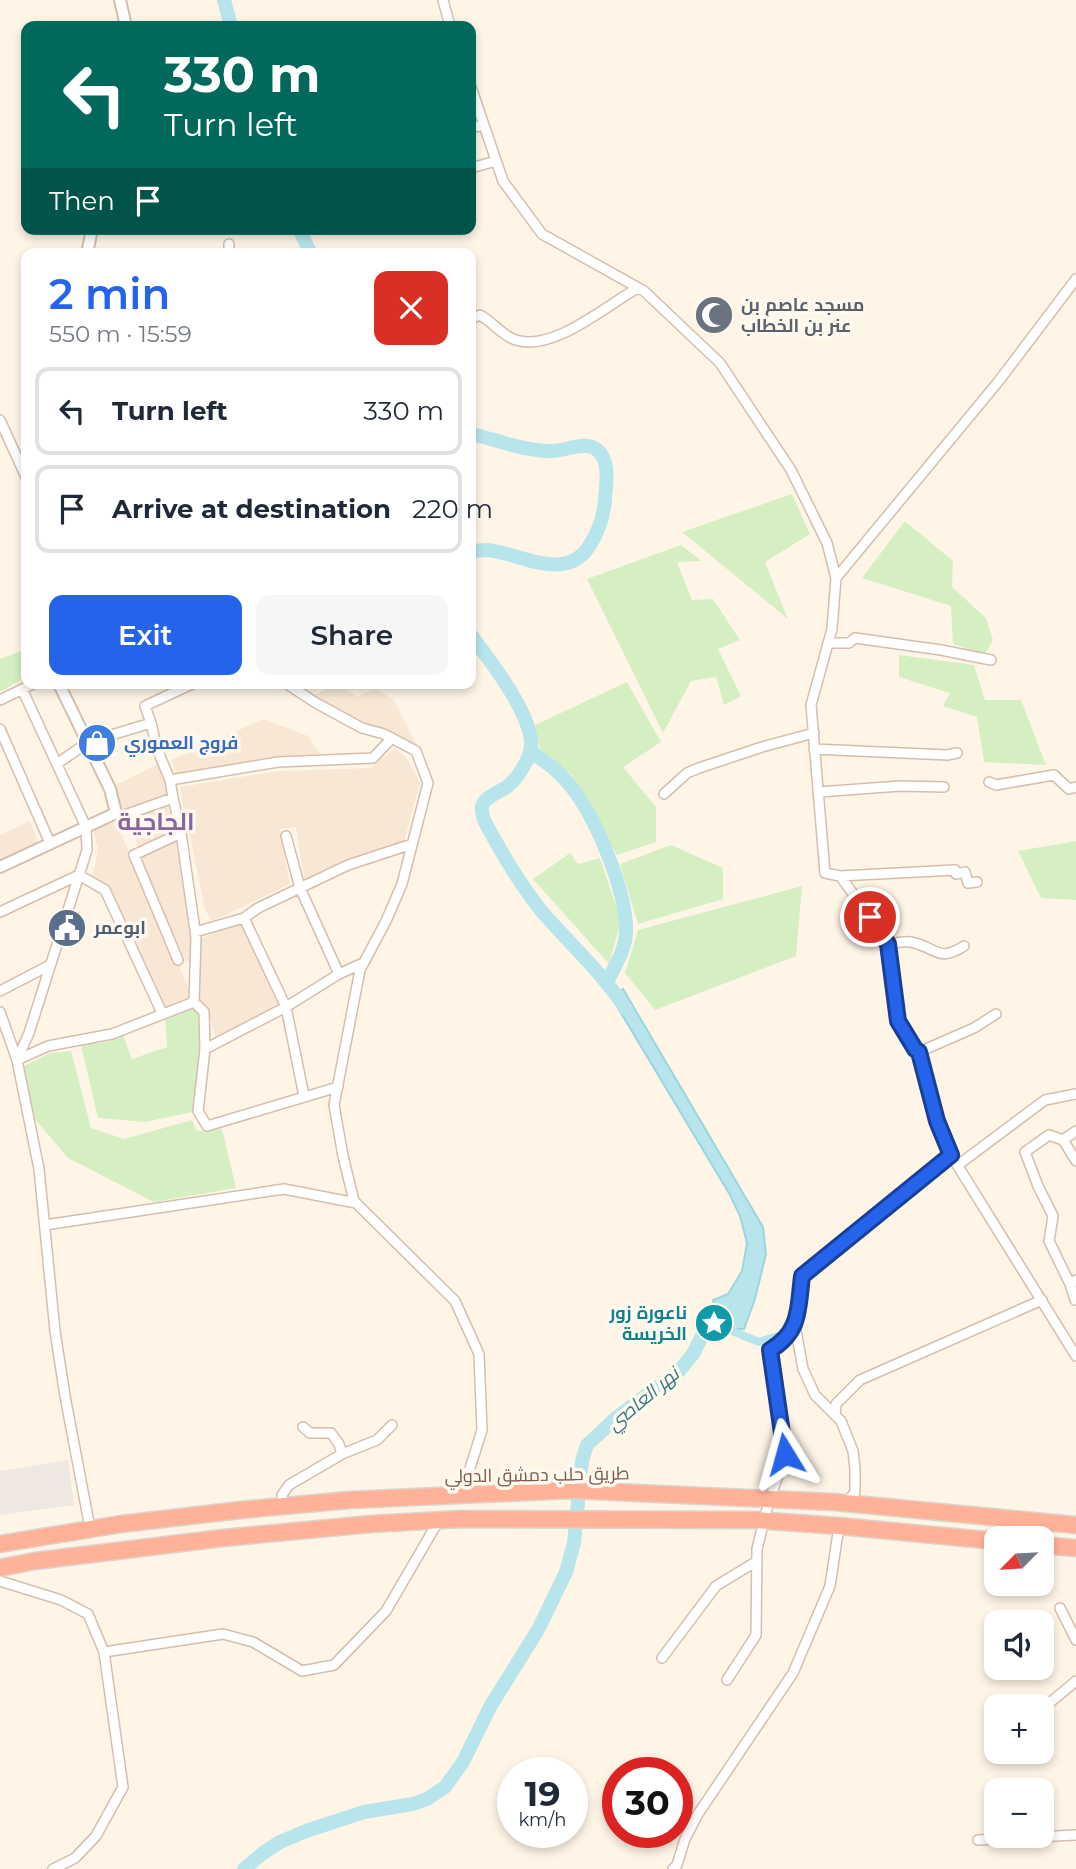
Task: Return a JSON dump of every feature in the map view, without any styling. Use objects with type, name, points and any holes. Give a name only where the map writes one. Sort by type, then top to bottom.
[{"type":"highway","name":"طريق حلب دمشق الدولي","points":[[0,1544],[90,1528],[282,1506],[349,1500],[572,1490],[846,1503],[1076,1525]]},
{"type":"highway","points":[[0,1568],[35,1561],[223,1538],[439,1520],[612,1518],[765,1521],[984,1540]]},
{"type":"highway","points":[[1054,1546],[1076,1548]]},
{"type":"street","points":[[120,0],[125,21]]},
{"type":"street","points":[[443,0],[449,21]]},
{"type":"street","points":[[476,102],[503,181],[542,233],[645,291],[720,363],[791,470],[827,543],[836,578],[832,629],[811,705],[825,873],[840,876],[955,870],[956,874],[965,872],[968,883],[977,882]]},
{"type":"street","points":[[476,127],[484,126]]},
{"type":"street","points":[[476,167],[496,161]]},
{"type":"street","points":[[836,578],[998,382],[1076,279]]},
{"type":"street","points":[[476,317],[480,315],[515,340],[530,342],[556,337],[584,323],[638,288]]},
{"type":"street","points":[[0,420],[21,466]]},
{"type":"street","points":[[829,643],[849,643],[855,638],[990,660]]},
{"type":"street","points":[[0,700],[22,689],[86,827],[87,850],[29,1033],[17,1060]]},
{"type":"street","points":[[62,689],[110,789],[116,813],[122,817],[173,798]]},
{"type":"street","points":[[181,689],[145,706],[157,749],[170,780],[181,833],[195,932],[194,1002],[204,1012],[205,1049],[198,1111],[207,1126],[338,1087]]},
{"type":"street","points":[[294,689],[316,704],[362,728],[384,734],[416,751],[428,783],[402,884],[360,970],[334,1105],[354,1202],[455,1301],[479,1354],[482,1430],[466,1481],[457,1495]]},
{"type":"street","points":[[57,764],[88,742],[151,723]]},
{"type":"street","points":[[0,729],[50,843]]},
{"type":"street","points":[[664,794],[687,773],[699,768],[814,733]]},
{"type":"street","points":[[170,780],[278,762],[373,758],[392,738]]},
{"type":"street","points":[[814,749],[947,755],[957,753]]},
{"type":"street","points":[[989,782],[996,785],[1054,775],[1069,789],[1076,787]]},
{"type":"street","points":[[819,792],[900,786],[944,787]]},
{"type":"street","points":[[0,867],[116,813]]},
{"type":"street","points":[[178,960],[134,855],[181,833]]},
{"type":"street","points":[[286,836],[300,888],[339,974]]},
{"type":"street","points":[[195,932],[244,918],[258,908],[348,865],[412,844]]},
{"type":"street","points":[[0,912],[79,876]]},
{"type":"street","points":[[79,876],[105,890],[162,1013]]},
{"type":"street","points":[[840,876],[888,944],[898,1021],[919,1052],[937,1121],[951,1155],[1076,1356]]},
{"type":"street","points":[[244,918],[286,1007],[304,1096]]},
{"type":"street","points":[[888,944],[910,942],[941,954],[952,954],[964,946]]},
{"type":"street","points":[[205,1049],[364,962]]},
{"type":"street","points":[[0,991],[50,965]]},
{"type":"street","points":[[17,1060],[48,1046],[112,1034],[194,1002]]},
{"type":"street","points":[[0,1012],[17,1060],[39,1169],[55,1331],[90,1528]]},
{"type":"street","points":[[919,1052],[974,1028],[996,1014]]},
{"type":"street","points":[[958,1166],[1045,1100],[1076,1094]]},
{"type":"street","points":[[1063,1140],[1076,1131]]},
{"type":"street","points":[[1075,1300],[1073,1282],[1049,1241],[1052,1216],[1024,1152],[1049,1135],[1063,1140],[1076,1161]]},
{"type":"street","points":[[846,1503],[855,1492],[853,1451],[841,1421],[815,1395],[803,1369],[795,1325],[802,1276],[951,1155]]},
{"type":"street","points":[[45,1225],[284,1189],[356,1203]]},
{"type":"street","points":[[835,1415],[836,1404],[860,1380],[1042,1300]]},
{"type":"street","points":[[727,1680],[756,1634],[757,1549],[785,1454],[770,1350],[782,1343],[795,1325]]},
{"type":"street","points":[[282,1506],[282,1495],[289,1486],[342,1454],[377,1440],[392,1425]]},
{"type":"street","points":[[303,1427],[310,1433],[331,1433],[342,1454]]},
{"type":"street","points":[[104,1651],[223,1634],[253,1642],[302,1671],[334,1665],[386,1611],[439,1520]]},
{"type":"street","points":[[673,1869],[698,1814],[793,1673],[830,1586],[839,1526]]},
{"type":"street","points":[[662,1658],[716,1586],[757,1561]]},
{"type":"street","points":[[0,1581],[61,1600],[88,1614],[104,1651],[123,1787],[96,1836],[75,1858],[52,1869]]},
{"type":"street","points":[[1060,1608],[1076,1640]]},
{"type":"street","points":[[1054,1699],[1076,1681]]},
{"type":"street","points":[[978,1840],[1076,1835]]},
{"type":"shaded area","points":[[327,689],[345,689],[357,697],[377,689],[395,702],[418,748],[362,724],[312,696]]},
{"type":"shaded area","points":[[264,719],[308,736],[320,754],[268,757],[177,775],[171,760]]},
{"type":"shaded area","points":[[395,748],[407,758],[420,783],[404,842],[345,859],[304,879],[296,827],[280,829],[290,884],[212,921],[205,910],[180,787],[278,771],[371,768]]},
{"type":"shaded area","points":[[158,764],[168,795],[124,812],[112,787]]},
{"type":"shaded area","points":[[168,806],[173,832],[138,846],[127,818]]},
{"type":"shaded area","points":[[30,821],[38,842],[0,859],[0,835]]},
{"type":"shaded area","points":[[116,822],[192,996],[163,1008],[108,891],[93,876],[98,850],[93,829]]},
{"type":"shaded area","points":[[175,837],[192,944],[191,960],[186,962],[139,856]]},
{"type":"shaded area","points":[[240,923],[279,1006],[216,1038],[207,1009],[199,1000],[198,974],[202,938]]},
{"type":"shaded area","points":[[68,1460],[74,1505],[0,1515],[0,1471]]},
{"type":"green space","points":[[792,494],[810,534],[765,562],[788,619],[682,532]]},
{"type":"green space","points":[[905,521],[953,561],[952,587],[986,618],[993,640],[985,654],[953,644],[951,606],[862,578]]},
{"type":"green space","points":[[681,545],[702,561],[677,562],[692,600],[713,599],[740,640],[718,649],[741,696],[724,705],[716,677],[691,681],[663,733],[587,579]]},
{"type":"green space","points":[[21,651],[21,680],[0,692],[0,659]]},
{"type":"green space","points":[[899,655],[974,665],[985,700],[1021,700],[1046,765],[984,762],[977,717],[943,706],[950,693],[899,677]]},
{"type":"green space","points":[[627,682],[661,742],[623,767],[656,807],[656,842],[617,855],[571,774],[541,756],[535,725]]},
{"type":"green space","points":[[1076,841],[1076,900],[1041,898],[1018,851]]},
{"type":"green space","points":[[671,845],[723,868],[723,899],[638,924],[620,864]]},
{"type":"green space","points":[[570,853],[578,864],[600,858],[621,921],[609,964],[533,879]]},
{"type":"green space","points":[[802,886],[796,956],[655,1010],[625,973],[638,930]]},
{"type":"green space","points":[[194,1008],[199,1017],[202,1043],[197,1111],[145,1122],[98,1118],[81,1045],[107,1042],[123,1035],[132,1059],[167,1047],[165,1017]]},
{"type":"green space","points":[[71,1051],[91,1128],[124,1139],[192,1120],[197,1131],[222,1129],[236,1188],[154,1202],[68,1158],[34,1118],[24,1066],[50,1053]]},
{"type":"water","points":[[623,989],[763,1227],[766,1254],[755,1299],[744,1329],[723,1329],[713,1300],[728,1294],[742,1271],[747,1243],[740,1216],[612,998]]},
{"type":"waterway","name":"نهر العاصي","points":[[224,0],[230,21]]},
{"type":"waterway","name":"نهر العاصي","points":[[302,235],[308,248]]},
{"type":"waterway","name":"نهر العاصي","points":[[476,435],[544,451],[592,447],[604,459],[607,479],[603,511],[596,535],[580,557],[569,563],[556,565],[500,552],[476,551]]},
{"type":"waterway","name":"نهر العاصي","points":[[476,642],[515,698],[531,739],[528,758],[517,777],[482,806],[485,822],[512,870],[536,903],[626,1009]]},
{"type":"waterway","points":[[531,752],[560,774],[578,797],[608,854],[615,875],[625,915],[626,932],[622,952],[607,982]]},
{"type":"waterway","name":"نهر العاصي","points":[[244,1869],[280,1842],[306,1831],[364,1812],[413,1804],[427,1799],[445,1787],[463,1762],[490,1707],[539,1628],[566,1572],[574,1543],[582,1461],[587,1445],[617,1417],[679,1371],[693,1354],[706,1328],[732,1301]]},
{"type":"waterway","points":[[732,1331],[759,1342],[778,1336]]},
{"type":"place","name":"مسجد عاصم بن عنر بن الخطاب","points":[[714,315]]},
{"type":"place","name":"فروج العموري","points":[[97,743]]},
{"type":"place","name":"ابوعمر","points":[[67,928]]},
{"type":"place","name":"ناعورة زور الخريسة","points":[[714,1323]]},
{"type":"district","name":"الجاجية","points":[[156,821]]},
{"type":"route","points":[[785,1454],[770,1350],[782,1343],[795,1325],[802,1276],[951,1155],[937,1121],[919,1052],[898,1021],[888,944],[870,917]]}]
